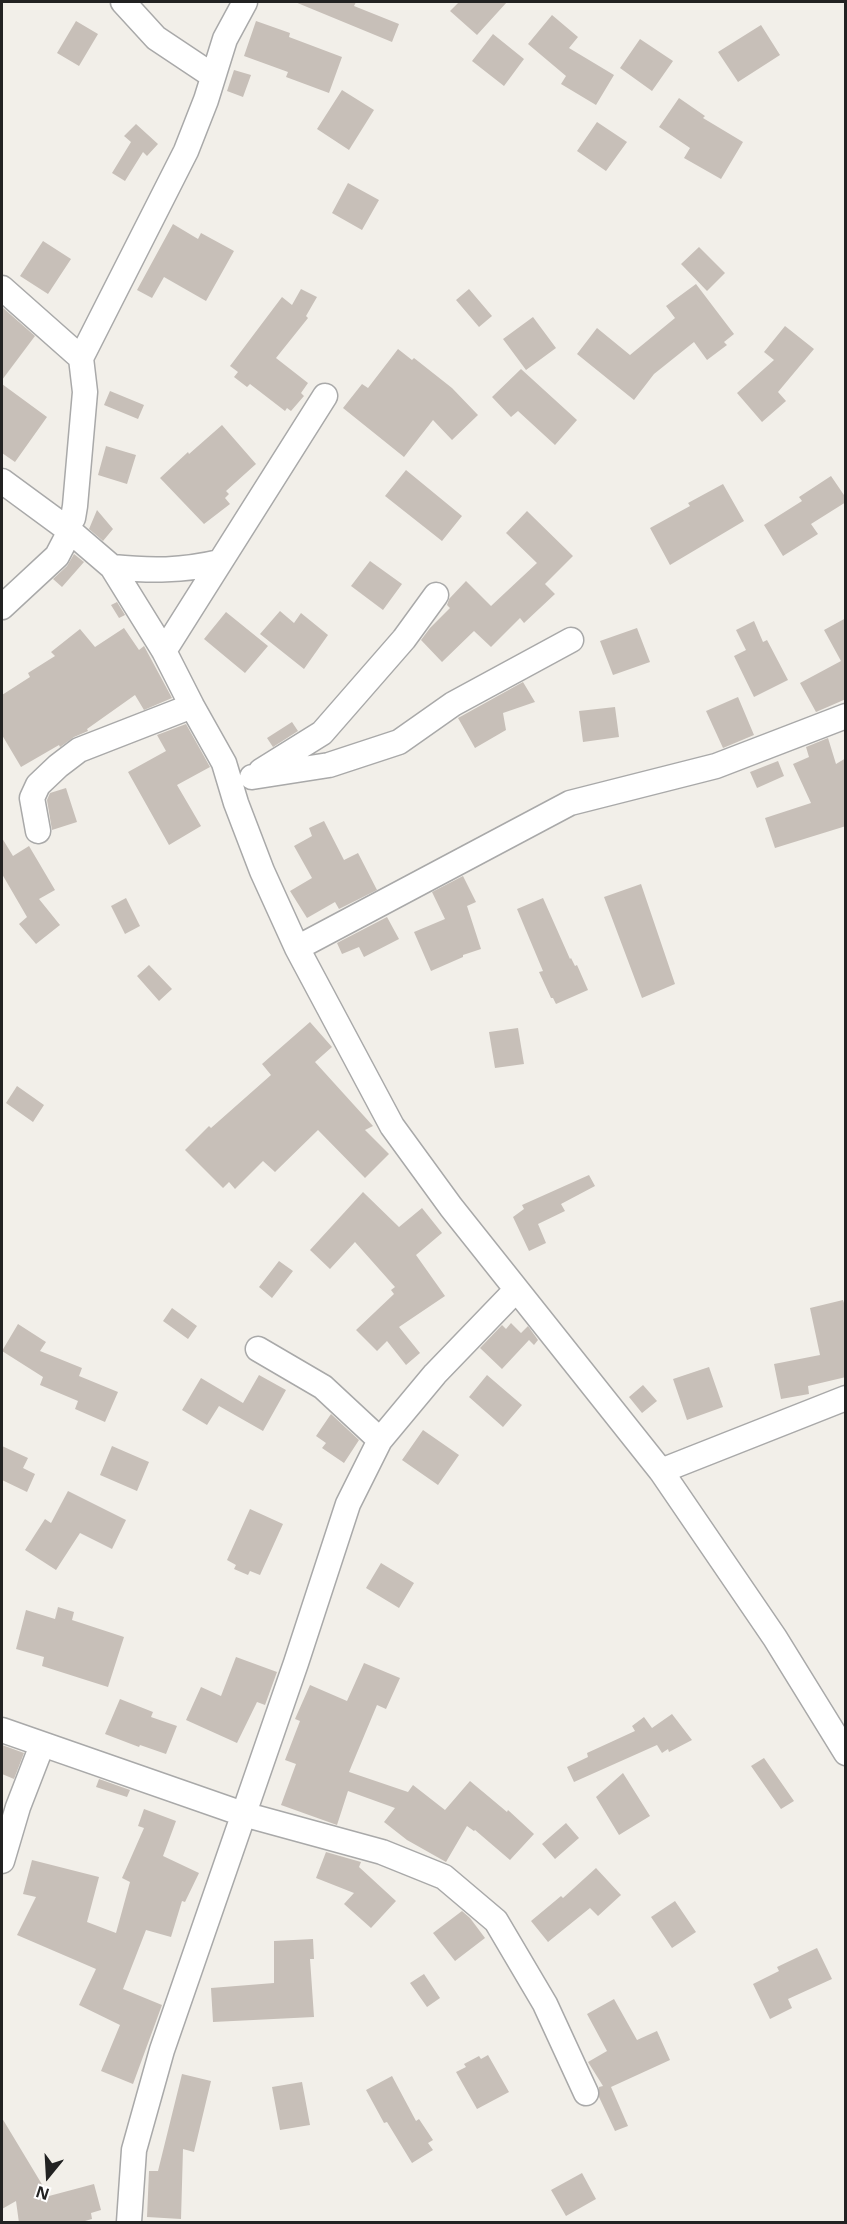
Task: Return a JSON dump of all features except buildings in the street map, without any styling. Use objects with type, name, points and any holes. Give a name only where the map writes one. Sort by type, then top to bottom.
[{"type":"street","points":[[123,2],[156,38],[213,76]]},
{"type":"street","points":[[2,607],[57,556],[73,518],[85,392],[81,358],[186,151],[225,39],[238,11],[245,2]]},
{"type":"street","points":[[2,288],[81,358]]},
{"type":"street","points":[[164,651],[325,396]]},
{"type":"street","points":[[2,481],[68,530],[112,567],[164,651],[224,763],[236,803],[262,872],[297,948],[392,1126],[418,1164],[516,1290],[661,1471],[775,1638],[846,1753]]},
{"type":"street","points":[[112,567],[152,571],[191,569],[220,562]]},
{"type":"street","points":[[252,777],[322,733],[404,639],[436,595]]},
{"type":"street","points":[[224,763],[252,777],[328,765],[399,742],[453,704],[571,640]]},
{"type":"street","points":[[38,831],[32,798],[38,785],[58,766],[79,750],[192,706]]},
{"type":"street","points":[[297,948],[570,803],[716,766],[846,716]]},
{"type":"street","points":[[129,2223],[134,2150],[162,2050],[348,1504],[380,1440],[435,1374],[516,1290]]},
{"type":"street","points":[[258,1348],[322,1387],[380,1440]]},
{"type":"street","points":[[661,1471],[846,1398]]},
{"type":"street","points":[[2,1730],[243,1814],[382,1852],[444,1877],[496,1921],[544,2004],[586,2093]]},
{"type":"street","points":[[2,1861],[18,1807],[42,1745]]}]
